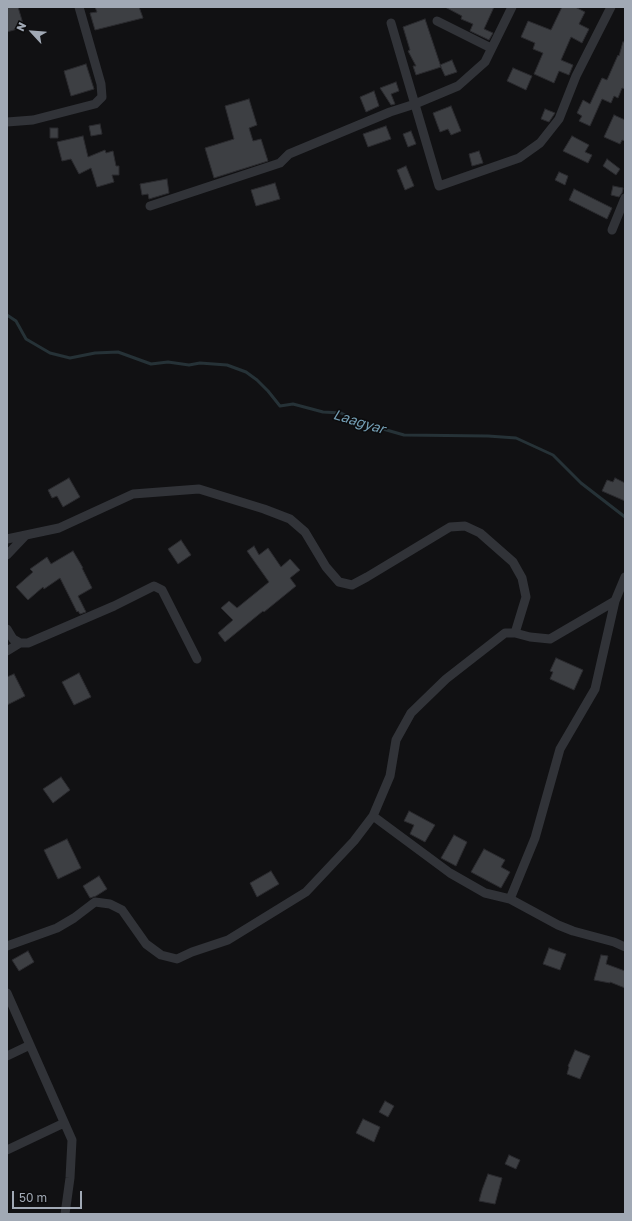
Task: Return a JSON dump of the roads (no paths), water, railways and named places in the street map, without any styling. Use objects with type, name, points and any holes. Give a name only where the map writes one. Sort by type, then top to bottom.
[{"type":"street","points":[[7,122],[33,120],[95,104],[102,97],[102,84],[79,7]]},
{"type":"street","points":[[150,206],[280,163],[289,154],[390,112],[415,104],[458,86],[485,62],[512,7]]},
{"type":"street","points":[[391,23],[439,186],[519,158],[540,143],[559,119],[576,76],[611,7]]},
{"type":"street","points":[[437,21],[491,48]]},
{"type":"street","points":[[612,230],[625,198]]},
{"type":"street","points":[[7,539],[58,528],[133,494],[199,489],[264,509],[290,519],[305,532],[326,567],[339,582],[352,585],[450,527],[465,526],[480,533],[513,562],[522,578],[526,597],[516,633]]},
{"type":"street","points":[[7,555],[26,535]]},
{"type":"street","points":[[510,899],[535,838],[560,749],[595,688],[615,601],[625,577]]},
{"type":"street","points":[[7,629],[12,639],[20,643],[28,643],[114,606],[154,586],[162,590],[197,659]]},
{"type":"street","points":[[7,946],[57,928],[74,918],[95,902],[110,904],[122,910],[146,944],[161,955],[177,960],[192,952],[228,940],[306,892],[354,841],[373,816],[390,776],[396,740],[411,713],[446,679],[505,633],[516,633],[530,637],[550,639],[615,601]]},
{"type":"street","points":[[7,651],[20,643]]},
{"type":"street","points":[[373,816],[450,873],[485,893],[510,899],[558,925],[583,935],[614,942],[625,947]]},
{"type":"street","points":[[7,993],[72,1140],[70,1178],[63,1213]]},
{"type":"street","points":[[7,1056],[30,1045]]},
{"type":"street","points":[[7,1150],[64,1122]]},
{"type":"waterway","name":"Laagyar","points":[[7,315],[16,321],[26,339],[50,353],[70,358],[95,353],[118,352],[151,364],[168,362],[189,365],[200,363],[227,365],[246,372],[257,380],[280,406],[293,404],[323,412],[341,413],[362,423],[404,435],[488,436],[516,438],[553,455],[581,483],[625,517]]}]
